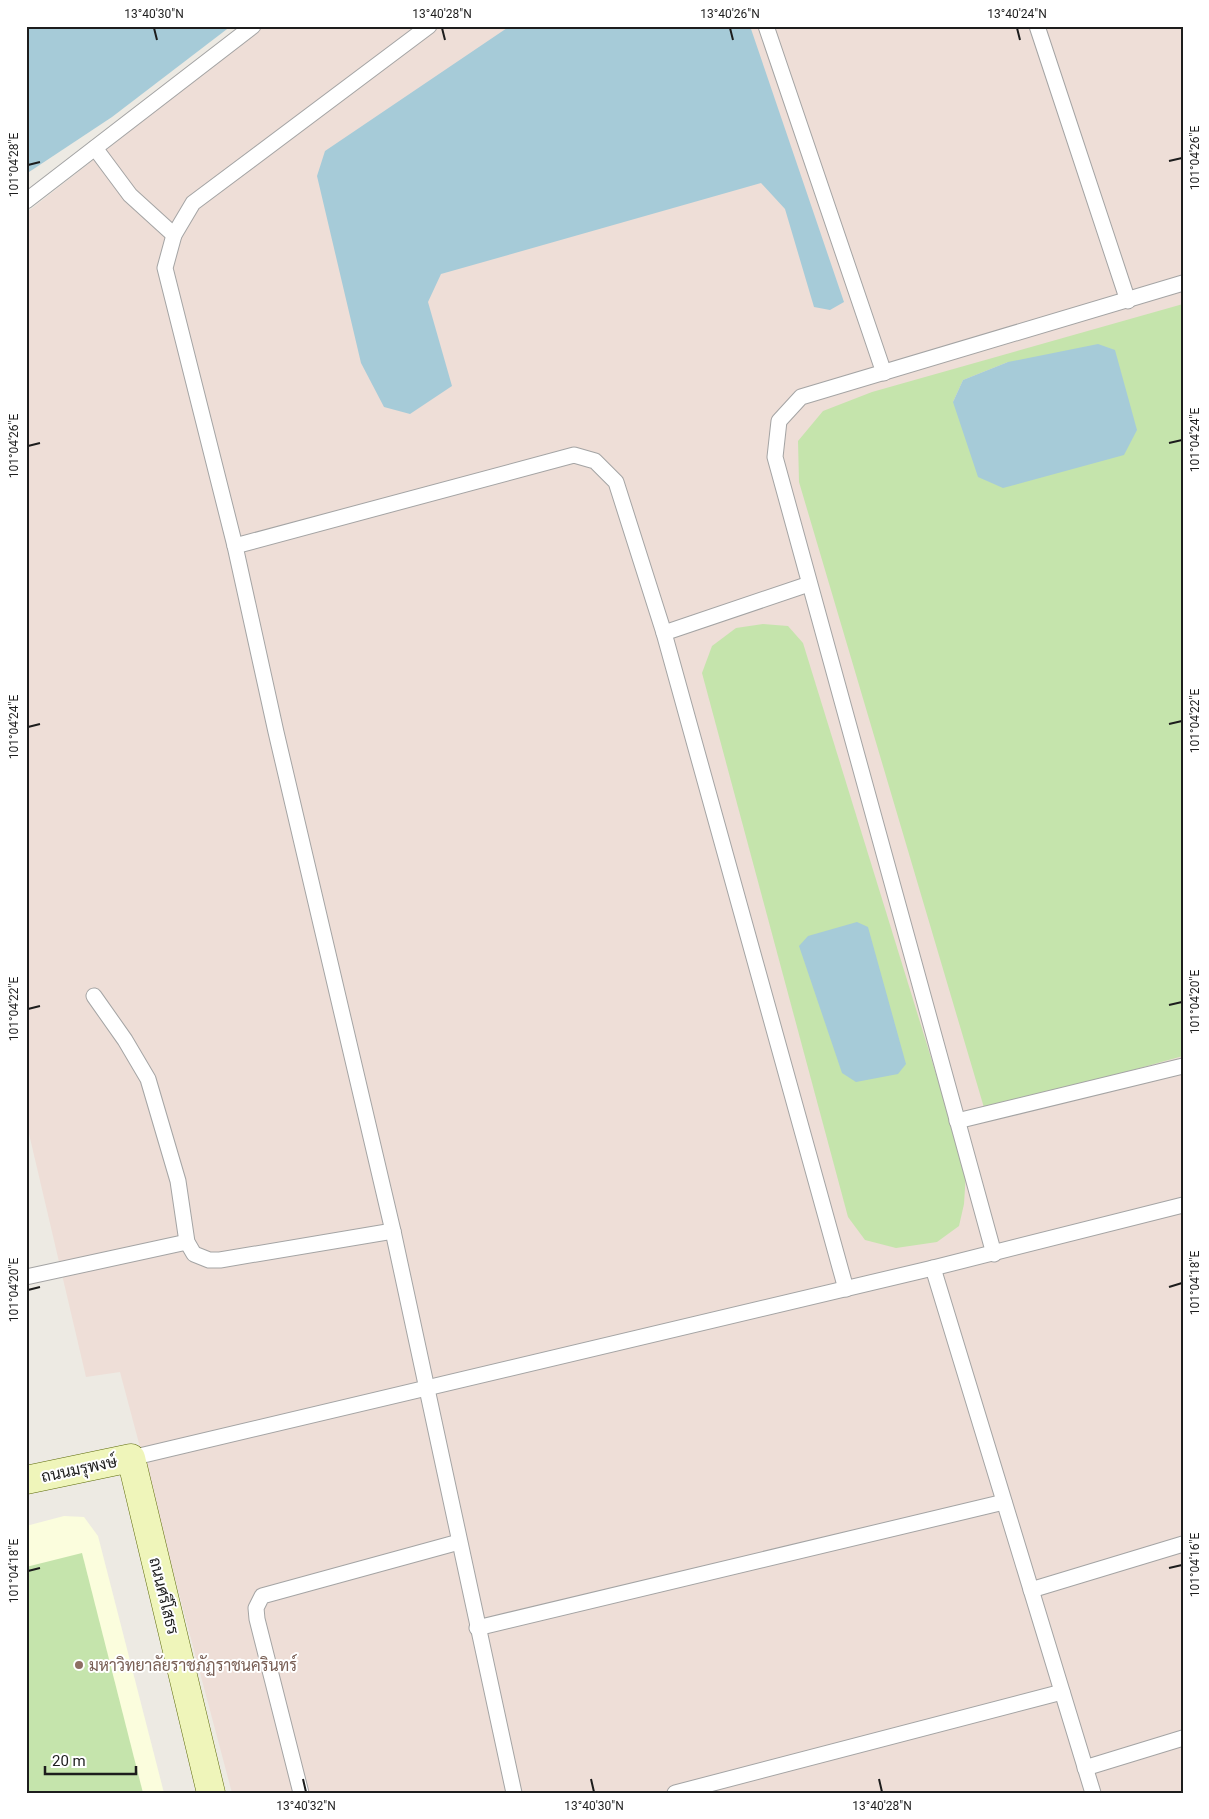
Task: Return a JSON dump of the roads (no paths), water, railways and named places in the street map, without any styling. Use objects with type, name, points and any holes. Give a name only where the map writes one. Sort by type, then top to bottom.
[{"type":"main road","name":"ถนนมรุพงษ์","points":[[26,1480],[131,1458]]},
{"type":"main road","name":"ถนนศรีโสธร","points":[[131,1458],[211,1793]]},
{"type":"lane","points":[[26,201],[253,26]]},
{"type":"lane","points":[[428,26],[193,203],[174,235],[165,268],[235,546],[276,732],[393,1231],[514,1793]]},
{"type":"lane","points":[[766,26],[884,373]]},
{"type":"lane","points":[[1037,26],[1128,301]]},
{"type":"lane","points":[[95,148],[130,195],[174,235]]},
{"type":"lane","points":[[994,1254],[809,584],[776,457],[779,421],[801,397],[1128,301],[1183,283]]},
{"type":"lane","points":[[235,546],[574,455],[595,461],[616,482],[664,633],[846,1289]]},
{"type":"lane","points":[[664,633],[809,584]]},
{"type":"lane","points":[[94,996],[125,1040],[148,1079],[178,1181],[187,1242],[194,1254],[209,1260],[220,1260],[393,1231]]},
{"type":"lane","points":[[957,1121],[1183,1066]]},
{"type":"lane","points":[[131,1458],[994,1254],[1183,1205]]},
{"type":"lane","points":[[26,1277],[187,1242]]},
{"type":"lane","points":[[933,1268],[1093,1793]]},
{"type":"lane","points":[[477,1628],[1004,1502]]},
{"type":"lane","points":[[301,1793],[257,1619],[256,1608],[262,1596],[459,1542]]},
{"type":"lane","points":[[1031,1590],[1183,1544]]},
{"type":"lane","points":[[675,1793],[1062,1692]]},
{"type":"lane","points":[[1085,1768],[1183,1738]]},
{"type":"water","points":[[26,26],[231,26],[112,117],[26,174]]},
{"type":"water","points":[[510,26],[750,26],[844,302],[830,310],[814,307],[785,209],[761,183],[441,274],[428,302],[452,386],[410,414],[384,407],[361,363],[317,176],[325,151]]},
{"type":"water","points":[[1098,344],[1115,350],[1137,430],[1124,455],[1003,488],[978,477],[953,402],[963,380],[1008,362]]},
{"type":"water","points":[[857,922],[868,927],[906,1064],[898,1074],[856,1082],[842,1073],[799,946],[808,936]]},
{"type":"place","name":"มหาวิทยาลัยราชภัฏราชนครินทร์","points":[[79,1665]]}]
